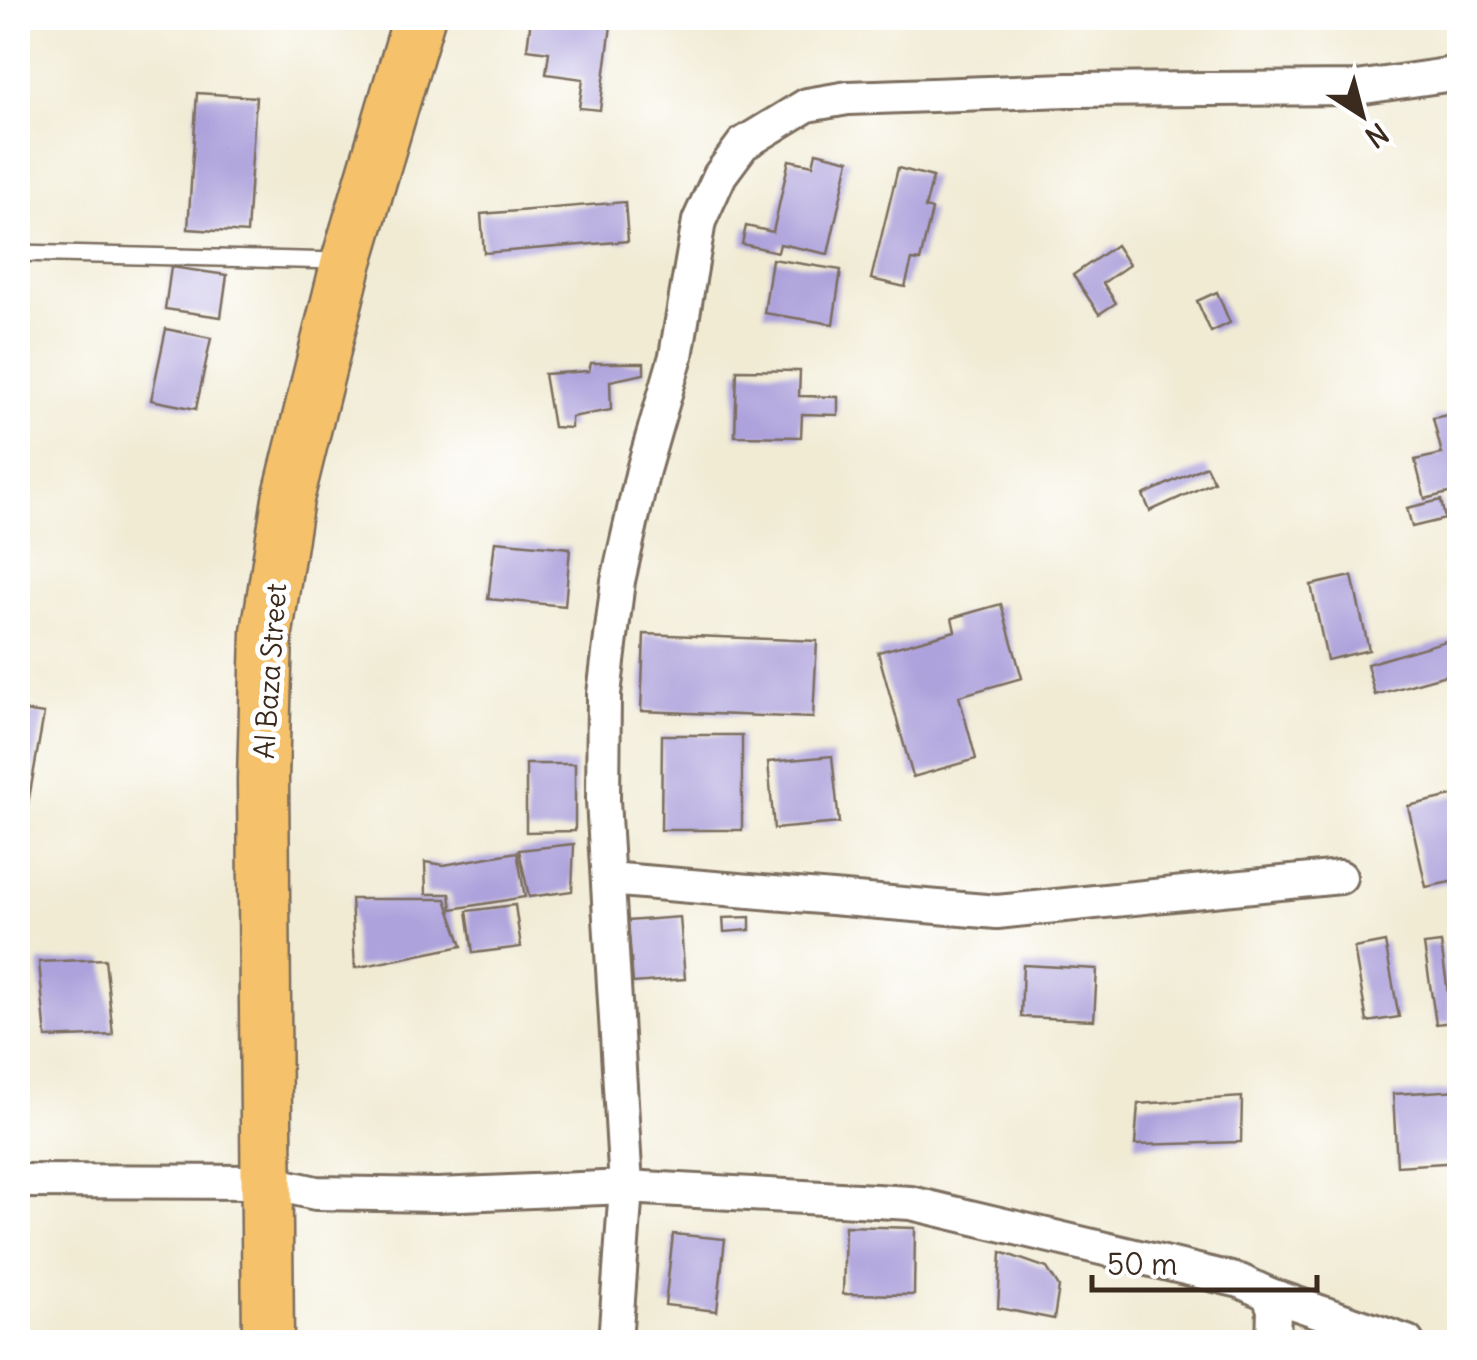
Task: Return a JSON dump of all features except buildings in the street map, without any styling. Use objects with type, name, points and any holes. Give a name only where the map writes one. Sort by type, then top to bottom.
[{"type":"main road","name":"Al Baza Street","points":[[268,1342],[263,780],[267,632],[288,500],[347,261],[419,18]]},
{"type":"street","points":[[615,1342],[626,1187],[602,800],[604,694],[618,581],[643,470],[676,356],[700,221],[720,176],[742,144],[807,105],[848,98],[1068,90],[1357,88],[1460,73]]},
{"type":"street","points":[[608,879],[998,912],[1340,878]]},
{"type":"street","points":[[18,1182],[266,1182],[316,1193],[438,1194],[626,1187],[911,1203],[1240,1281],[1407,1342]]},
{"type":"street","points":[[1268,1294],[1274,1309],[1273,1342]]},
{"type":"lane","points":[[18,252],[347,261]]}]
